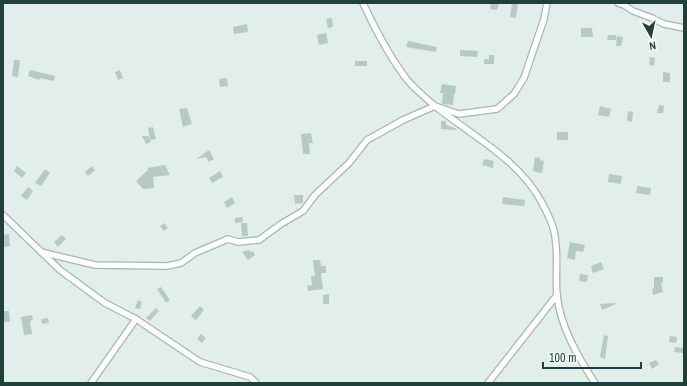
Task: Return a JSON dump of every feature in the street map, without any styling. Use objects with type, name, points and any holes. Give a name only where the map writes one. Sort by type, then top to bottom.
[{"type":"street","points":[[363,3],[376,33],[405,78],[435,106],[504,159],[528,181],[541,201],[554,230],[557,251],[557,295],[566,328],[595,383]]},
{"type":"street","points":[[41,252],[95,265],[167,266],[181,263],[195,253],[228,239],[238,242],[259,240],[281,224],[303,211],[315,195],[349,163],[367,140],[403,120],[435,106],[459,114],[497,109],[514,94],[524,78],[544,19],[547,3]]},
{"type":"street","points":[[618,3],[624,5],[632,11],[664,24],[684,28]]},
{"type":"street","points":[[3,215],[60,270],[105,303],[136,319],[200,362],[250,377],[256,383]]},
{"type":"street","points":[[488,383],[557,295]]},
{"type":"street","points":[[91,383],[136,319]]},
{"type":"building","points":[[491,3],[499,4],[497,10],[490,9]]},
{"type":"building","points":[[512,3],[518,3],[516,18],[510,17]]},
{"type":"building","points":[[332,18],[333,27],[328,28],[326,19]]},
{"type":"building","points":[[247,24],[248,32],[234,34],[233,27]]},
{"type":"building","points":[[581,28],[592,28],[593,37],[581,37]]},
{"type":"building","points":[[326,33],[328,43],[319,45],[317,35]]},
{"type":"building","points":[[608,35],[616,35],[616,40],[607,40]]},
{"type":"building","points":[[617,36],[623,37],[621,46],[616,46]]},
{"type":"building","points":[[408,41],[437,47],[436,52],[406,47]]},
{"type":"building","points":[[460,50],[478,51],[477,57],[460,56]]},
{"type":"building","points":[[489,55],[494,55],[494,64],[484,64],[484,59],[489,59]]},
{"type":"building","points":[[650,57],[655,58],[654,66],[649,65]]},
{"type":"building","points":[[14,60],[20,60],[18,77],[12,76]]},
{"type":"building","points":[[355,61],[367,61],[367,66],[355,66]]},
{"type":"building","points":[[30,70],[55,76],[54,81],[40,78],[39,80],[28,76]]},
{"type":"building","points":[[120,70],[123,78],[118,80],[115,72]]},
{"type":"building","points":[[663,72],[670,73],[670,82],[663,82]]},
{"type":"building","points":[[227,78],[228,86],[220,87],[219,79]]},
{"type":"building","points":[[442,84],[456,86],[453,105],[442,104],[443,93],[440,93]]},
{"type":"building","points":[[659,105],[664,106],[663,113],[657,113]]},
{"type":"building","points":[[600,106],[611,109],[609,117],[598,115]]},
{"type":"building","points":[[187,108],[192,124],[183,127],[179,109]]},
{"type":"building","points":[[628,111],[633,112],[632,122],[627,121]]},
{"type":"building","points":[[441,121],[446,121],[446,125],[457,129],[441,129]]},
{"type":"building","points":[[153,127],[156,139],[150,140],[148,128]]},
{"type":"building","points":[[557,132],[568,132],[568,140],[557,140]]},
{"type":"building","points":[[311,133],[313,143],[309,143],[310,154],[303,154],[301,134]]},
{"type":"building","points":[[142,136],[148,136],[151,142],[146,144]]},
{"type":"building","points":[[209,150],[214,159],[209,162],[206,157],[196,159]]},
{"type":"building","points":[[535,157],[544,161],[542,173],[533,171]]},
{"type":"building","points":[[484,159],[494,161],[493,168],[482,165]]},
{"type":"building","points":[[165,165],[170,175],[153,177],[154,188],[143,189],[136,181],[148,170],[148,168]]},
{"type":"building","points":[[17,166],[26,173],[22,178],[14,171]]},
{"type":"building","points":[[92,166],[95,170],[88,176],[85,172]]},
{"type":"building","points":[[45,169],[50,173],[41,186],[35,183]]},
{"type":"building","points":[[220,171],[223,177],[212,183],[209,178]]},
{"type":"building","points":[[609,174],[622,176],[621,184],[608,182]]},
{"type":"building","points":[[637,186],[651,188],[650,195],[636,193]]},
{"type":"building","points":[[28,187],[33,191],[27,200],[21,196]]},
{"type":"building","points":[[294,195],[303,195],[303,203],[295,204]]},
{"type":"building","points":[[232,197],[235,203],[227,208],[224,202]]},
{"type":"building","points":[[503,197],[525,200],[524,206],[502,204]]},
{"type":"building","points":[[242,217],[243,222],[235,223],[235,218]]},
{"type":"building","points":[[164,223],[168,228],[164,231],[160,226]]},
{"type":"building","points":[[241,223],[247,223],[248,236],[242,236]]},
{"type":"building","points":[[9,234],[10,246],[3,247],[3,235]]},
{"type":"building","points":[[62,235],[66,239],[58,247],[54,242]]},
{"type":"building","points":[[570,242],[585,245],[583,252],[576,251],[575,260],[567,258]]},
{"type":"building","points":[[249,250],[250,252],[253,251],[255,255],[248,260],[242,252]]},
{"type":"building","points":[[313,260],[320,260],[321,266],[326,266],[326,273],[321,273],[323,289],[308,291],[307,286],[312,285],[311,276],[315,276]]},
{"type":"building","points":[[601,262],[604,269],[593,273],[591,266]]},
{"type":"building","points":[[580,274],[588,275],[587,282],[579,281]]},
{"type":"building","points":[[654,277],[663,277],[663,283],[661,283],[663,292],[653,295],[652,289],[654,288]]},
{"type":"building","points":[[161,287],[170,300],[166,303],[157,289]]},
{"type":"building","points":[[329,294],[329,304],[323,304],[323,295]]},
{"type":"building","points":[[138,300],[142,302],[140,309],[135,308]]},
{"type":"building","points":[[600,304],[616,304],[602,310]]},
{"type":"building","points":[[200,306],[204,310],[196,320],[191,316]]},
{"type":"building","points":[[156,308],[159,311],[150,321],[146,318]]},
{"type":"building","points":[[3,311],[9,311],[10,322],[4,322]]},
{"type":"building","points":[[32,315],[33,320],[30,321],[32,334],[24,335],[21,317]]},
{"type":"building","points":[[48,318],[49,323],[42,324],[41,319]]},
{"type":"building","points":[[201,334],[206,338],[202,343],[197,339]]},
{"type":"building","points":[[604,335],[608,336],[605,359],[600,357]]},
{"type":"building","points":[[670,336],[677,337],[676,343],[669,342]]},
{"type":"building","points":[[675,347],[684,348],[684,353],[674,352]]},
{"type":"building","points":[[656,360],[659,364],[652,369],[649,363]]}]
